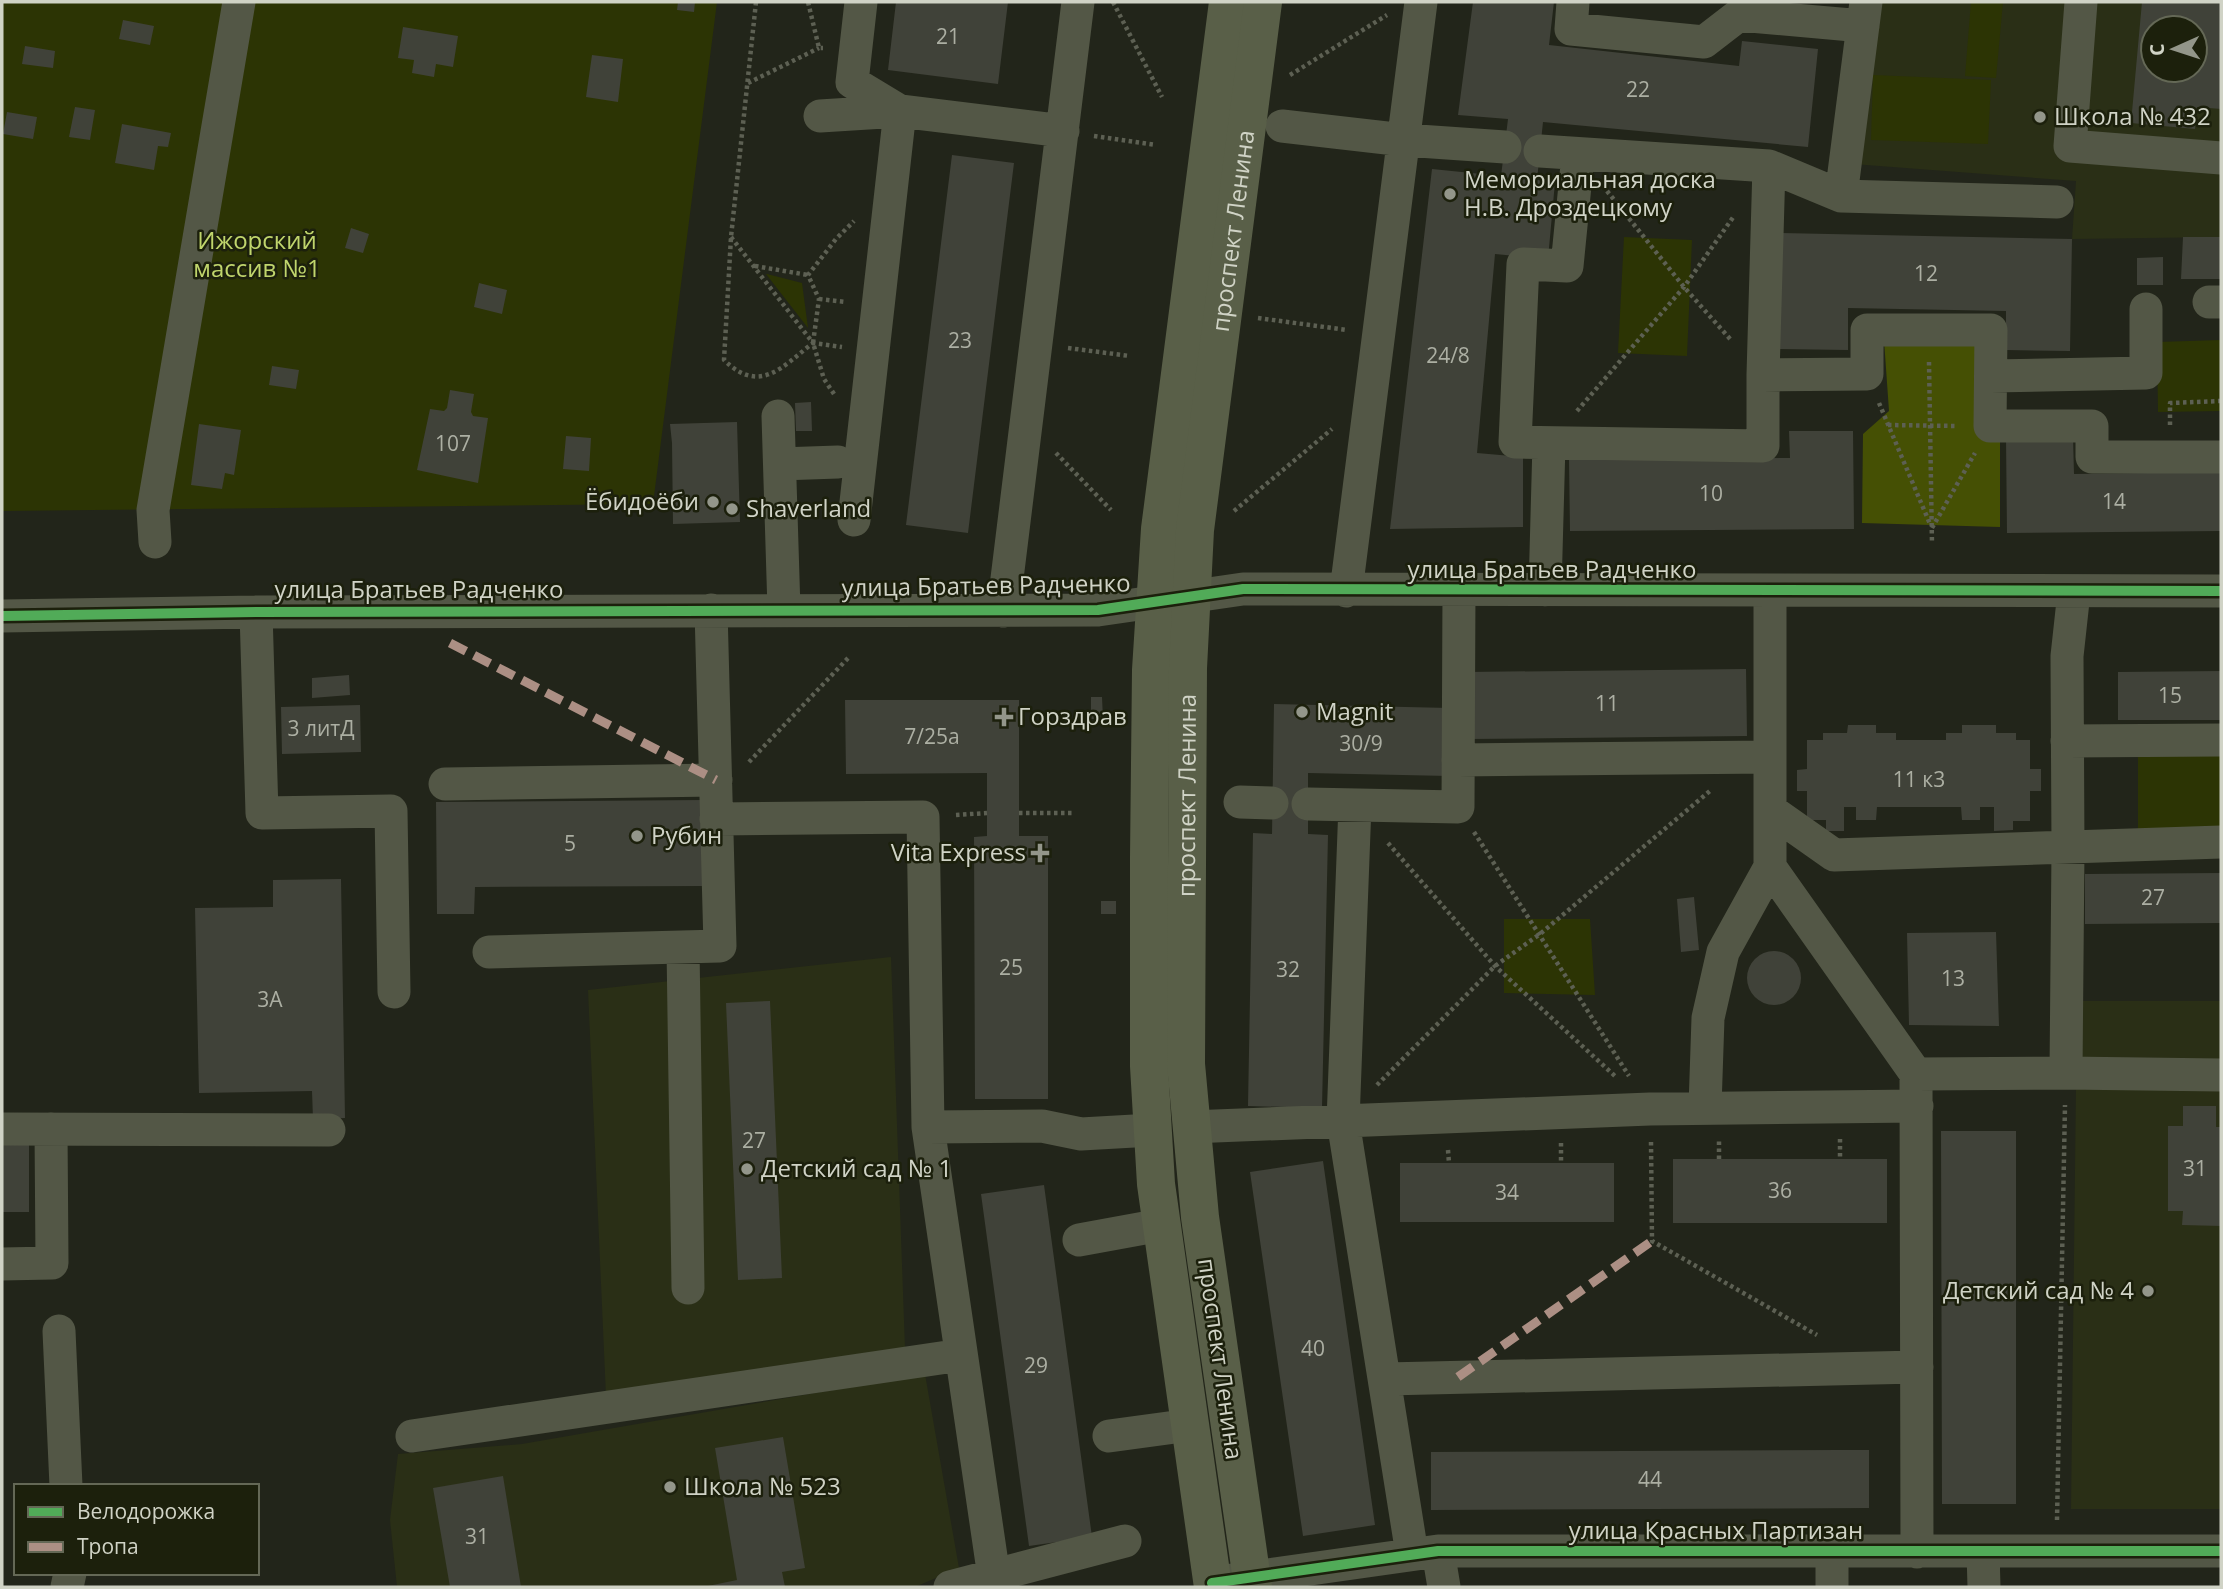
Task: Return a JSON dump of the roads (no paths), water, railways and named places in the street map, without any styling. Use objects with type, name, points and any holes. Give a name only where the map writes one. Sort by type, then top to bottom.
[{"type":"main road","name":"проспект Ленина","points":[[1213,1585],[1161,1225],[1152,1130],[1148,973],[1154,602],[1160,529],[1228,2]]},
{"type":"main road","name":"проспект Ленина","points":[[1253,1582],[1200,1217],[1190,1127],[1186,1064],[1188,668],[1195,530],[1263,2]]},
{"type":"street","points":[[155,542],[153,509],[239,2]]},
{"type":"street","points":[[861,2],[852,82],[900,111]]},
{"type":"street","points":[[1003,611],[1078,2]]},
{"type":"street","points":[[1573,2],[1571,29],[1704,42],[1739,15],[1865,14],[1841,196]]},
{"type":"street","points":[[2081,2],[2070,146],[2221,159]]},
{"type":"street","points":[[1346,591],[1404,140],[1409,5]]},
{"type":"street","points":[[854,520],[900,111]]},
{"type":"street","points":[[820,116],[900,111],[1063,131]]},
{"type":"street","points":[[1282,126],[1404,140],[1505,147]]},
{"type":"street","points":[[1540,151],[1769,166],[1841,196],[2057,202]]},
{"type":"street","points":[[1578,155],[1567,266],[1522,264],[1515,442],[1763,446],[1769,166]]},
{"type":"street","points":[[1991,376],[2146,373],[2146,309]]},
{"type":"street","points":[[1763,375],[1867,374],[1867,330],[1991,330],[1990,426],[2092,426],[2092,457],[2221,457]]},
{"type":"street","points":[[778,416],[784,610]]},
{"type":"street","points":[[1545,590],[1549,443]]},
{"type":"street","points":[[780,464],[838,462]]},
{"type":"street","name":"улица Братьев Радченко","points":[[2,616],[256,612],[1098,610],[1243,589],[2221,591]]},
{"type":"street","points":[[1308,804],[1458,807],[1459,590]]},
{"type":"street","points":[[1705,1107],[1708,1018],[1723,952],[1770,867],[1770,810],[1760,757],[1770,591]]},
{"type":"street","points":[[2066,1073],[2067,656],[2074,592]]},
{"type":"street","points":[[489,952],[720,946],[716,819],[728,776],[711,610]]},
{"type":"street","points":[[256,612],[262,813],[391,811],[394,992]]},
{"type":"street","points":[[2067,741],[2221,740]]},
{"type":"street","points":[[1458,760],[1760,757]]},
{"type":"street","points":[[445,784],[728,776]]},
{"type":"street","points":[[1355,805],[1343,1121],[1385,1379],[1425,1552],[1444,1587]]},
{"type":"street","points":[[1770,810],[1834,855],[2221,842]]},
{"type":"street","points":[[716,819],[923,817],[928,1127],[994,1577]]},
{"type":"street","points":[[1770,867],[1917,1090],[1917,1552]]},
{"type":"street","points":[[683,947],[688,1288]]},
{"type":"street","points":[[1190,1127],[1705,1107],[1917,1090],[2066,1073],[2221,1075]]},
{"type":"street","points":[[928,1127],[1042,1126],[1081,1134],[1152,1130]]},
{"type":"street","points":[[2,1129],[329,1130]]},
{"type":"street","points":[[2,1264],[52,1263],[51,1129]]},
{"type":"street","points":[[1079,1240],[1161,1225]]},
{"type":"street","points":[[59,1331],[66,1484]]},
{"type":"street","points":[[412,1436],[961,1355]]},
{"type":"street","points":[[1385,1379],[1917,1367]]},
{"type":"street","points":[[1109,1436],[1190,1425]]},
{"type":"street","points":[[950,1587],[1125,1541]]},
{"type":"street","name":"улица Красных Партизан","points":[[1213,1585],[1253,1582],[1425,1552],[2221,1551]]},
{"type":"street","points":[[1832,1552],[1832,1587]]},
{"type":"street","points":[[1983,1552],[1984,1587]]},
{"type":"place","name":"Школа № 432","points":[[2040,117]]},
{"type":"place","name":"Мемориальная доска Н.В. Дроздецкому","points":[[1450,194]]},
{"type":"place","name":"Ёбидоёби","points":[[713,502]]},
{"type":"place","name":"Shaverland","points":[[732,509]]},
{"type":"place","name":"Magnit","points":[[1302,712]]},
{"type":"place","name":"Горздрав","points":[[1004,717]]},
{"type":"place","name":"Рубин","points":[[637,836]]},
{"type":"place","name":"Vita Express","points":[[1040,853]]},
{"type":"place","name":"Детский сад № 1","points":[[747,1169]]},
{"type":"place","name":"Детский сад № 4","points":[[2148,1291]]},
{"type":"place","name":"Школа № 523","points":[[670,1487]]},
{"type":"park label","name":"Ижорский массив №1","points":[[257,255]]}]
